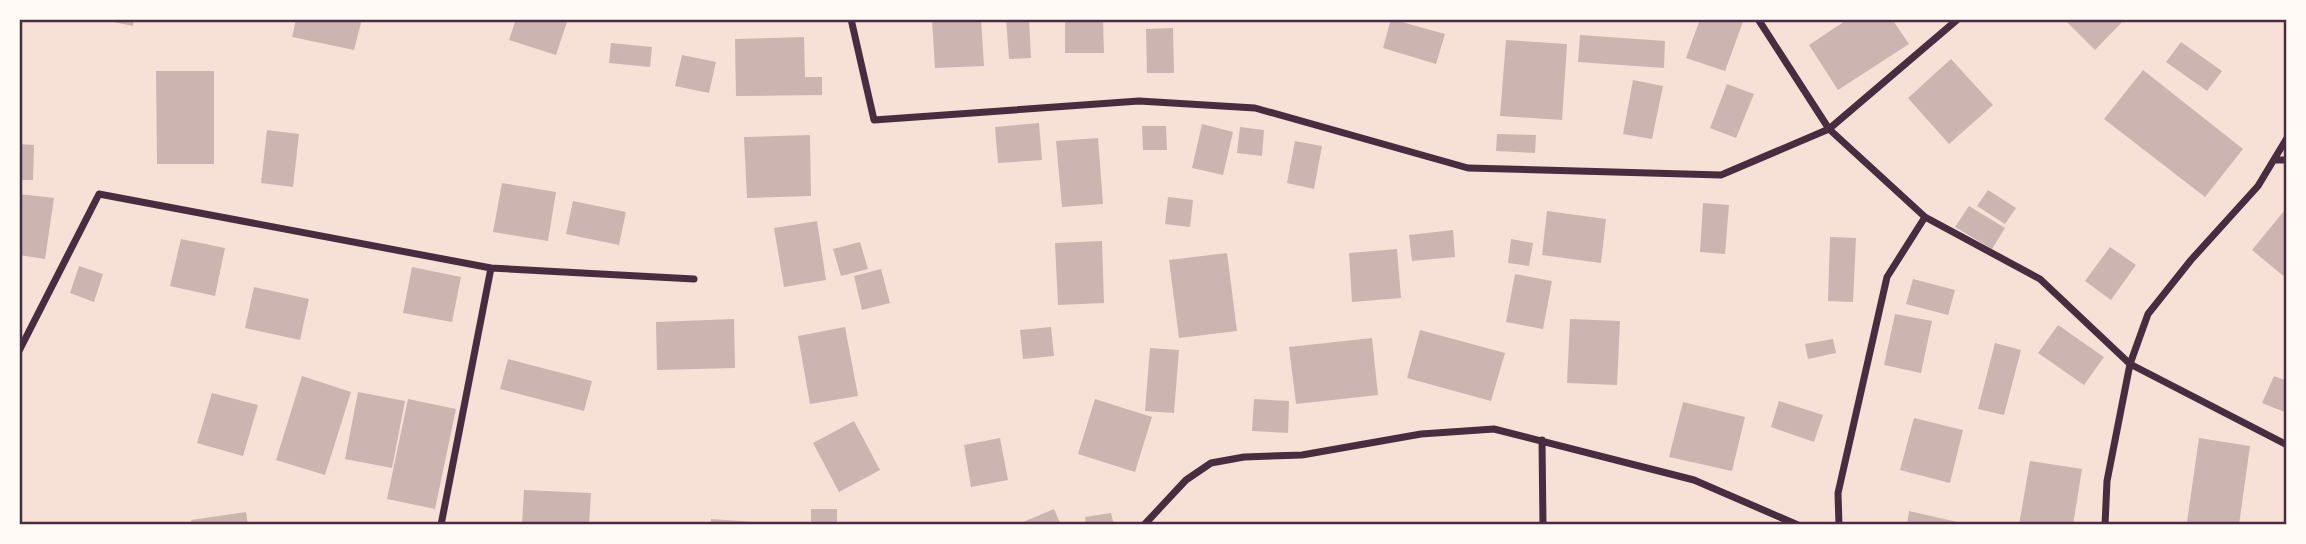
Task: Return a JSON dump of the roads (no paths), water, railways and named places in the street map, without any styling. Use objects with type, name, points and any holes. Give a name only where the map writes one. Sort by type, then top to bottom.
[{"type":"street","points":[[851,19],[874,120],[1139,101],[1255,108],[1468,168],[1721,175],[1829,129],[1958,19]]},
{"type":"street","points":[[1758,19],[1829,129],[1925,217],[2040,279],[2130,364],[2287,445]]},
{"type":"street","points":[[2105,525],[2107,481],[2130,364],[2148,314],[2191,260],[2258,186],[2287,138]]},
{"type":"street","points":[[2274,160],[2287,160]]},
{"type":"street","points":[[19,351],[99,194],[491,268],[694,279]]},
{"type":"street","points":[[1839,525],[1838,493],[1887,277],[1925,217]]},
{"type":"street","points":[[441,525],[491,268]]},
{"type":"street","points":[[1144,525],[1186,480],[1211,463],[1244,457],[1302,455],[1421,434],[1494,429],[1694,480],[1798,525]]},
{"type":"street","points":[[1542,440],[1544,525]]}]
